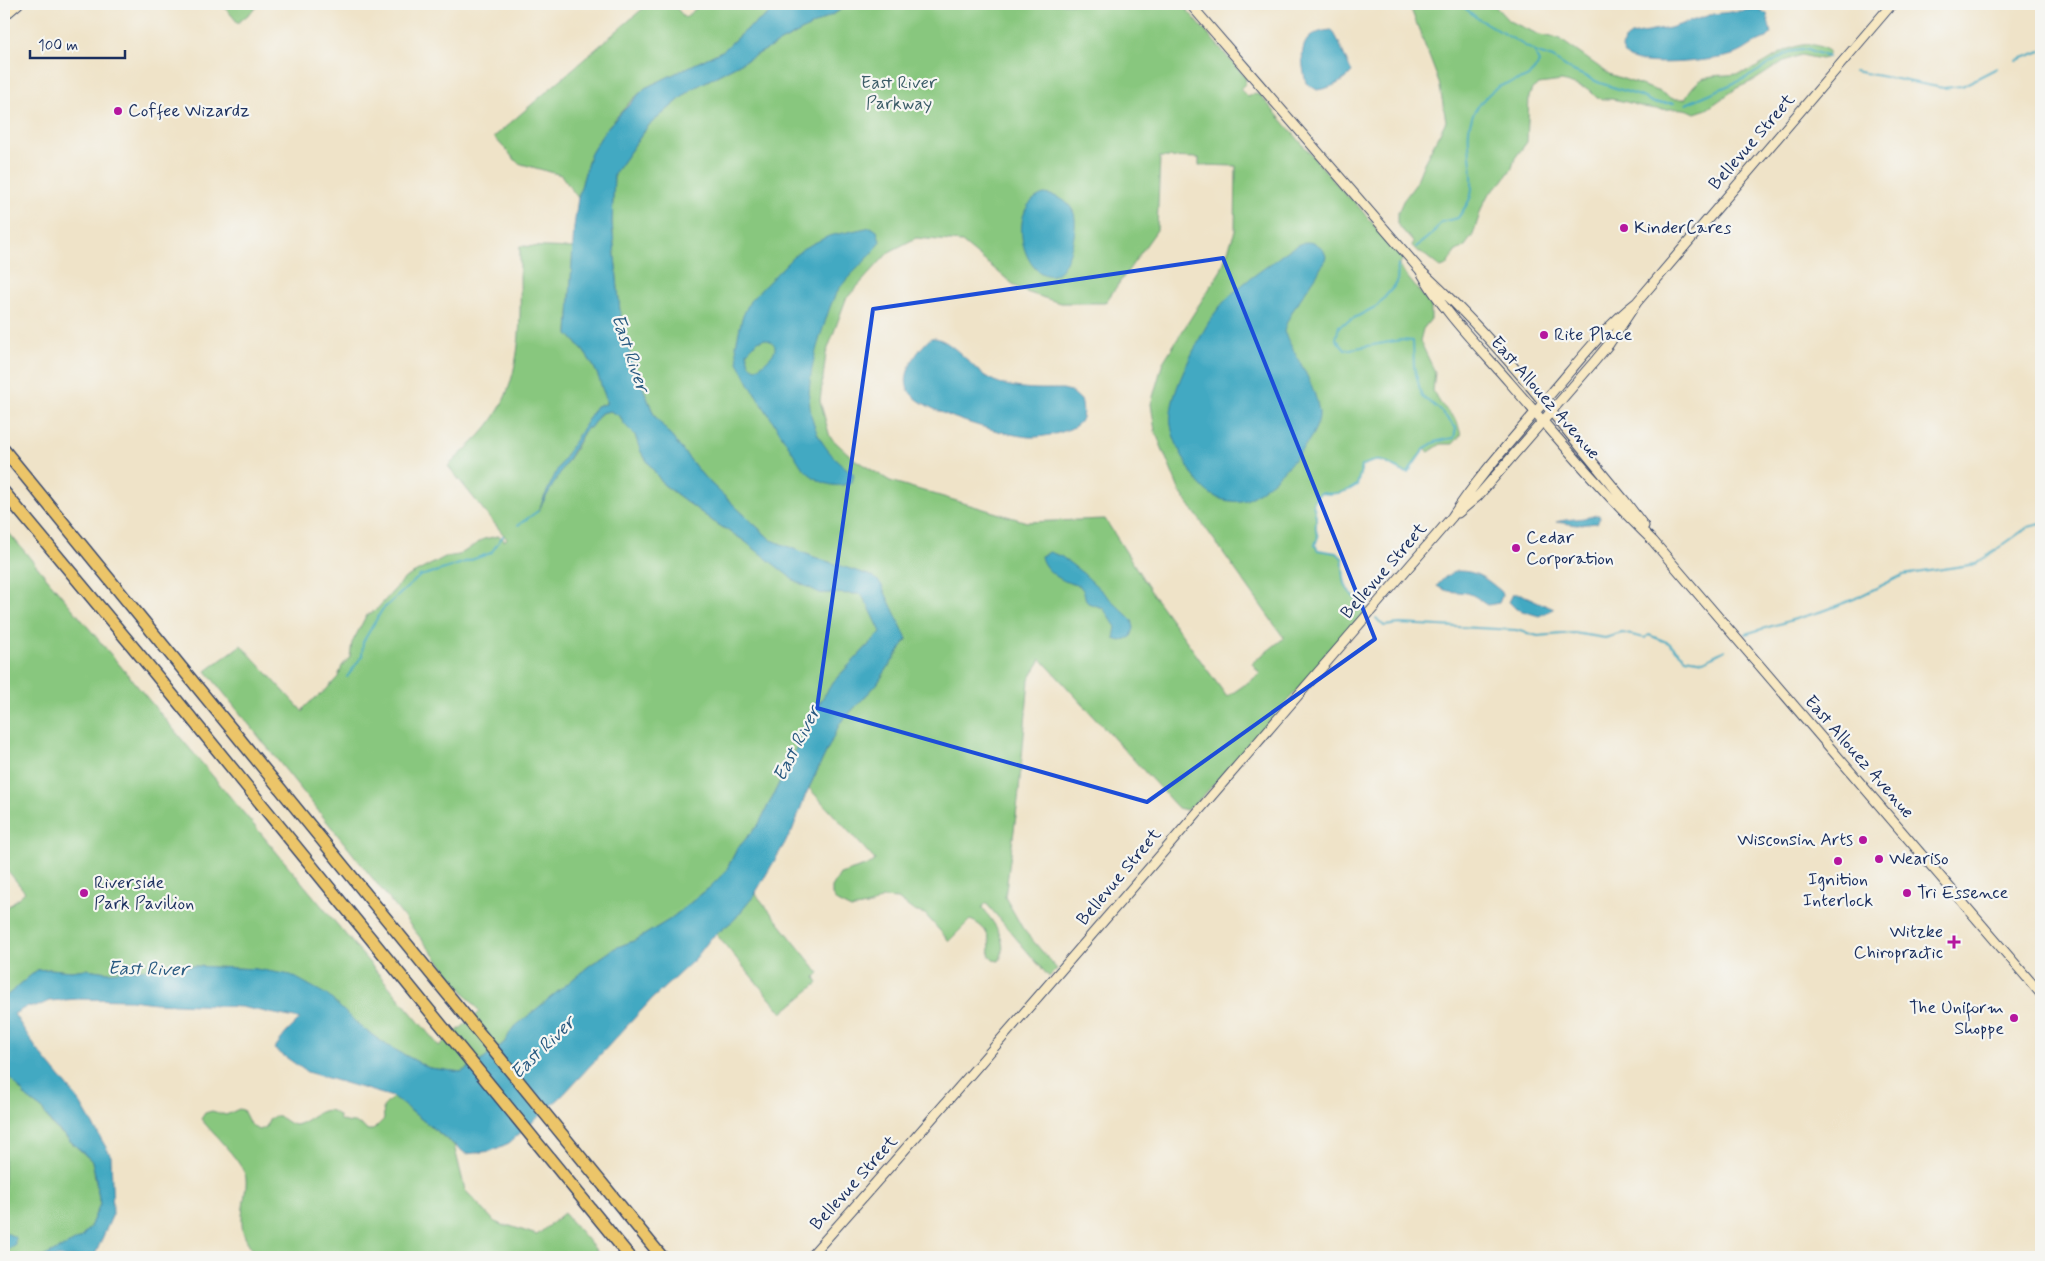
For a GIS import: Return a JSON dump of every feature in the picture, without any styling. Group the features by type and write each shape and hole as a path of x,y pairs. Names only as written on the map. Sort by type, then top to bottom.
{"highway":[{"path":"4,450 662,1257"},
{"path":"4,492 148,665 630,1257"}],"street":[{"path":"4,16 18,4"},
{"name":"East Allouez Avenue","path":"1190,4 1420,270 1482,333 1544,403 1625,501 1654,541 2041,994"},
{"name":"Bellevue Street","path":"1452,518 1478,496 1551,412 1609,344 1637,302 1892,4"},
{"name":"East Allouez Avenue","path":"1420,270 1430,287 1468,335 1542,422 1627,516 1654,541"},
{"name":"Bellevue Street","path":"810,1257 998,1044 1452,518 1484,472 1534,412 1544,403 1606,330 1637,302"}],"highlighted area":[{"path":"1223,258 1375,639 1147,802 817,708 873,309"}],"green space":[{"path":"222,4 261,4 238,23"},
{"path":"648,4 673,4 685,18 701,4 783,4 743,32 724,50 645,88 629,103 606,129 590,155 578,198 561,175 518,163 494,137"},
{"name":"East River Parkway","path":"848,4 1182,4 1246,78 1245,84 1240,89 1248,97 1255,93 1261,96 1347,196 1353,200 1403,260 1400,263 1401,269 1431,306 1431,319 1423,329 1420,341 1435,372 1433,391 1441,404 1457,421 1461,435 1453,444 1441,444 1429,452 1424,449 1408,473 1382,461 1370,462 1362,466 1357,485 1340,493 1321,493 1313,502 1318,537 1315,545 1318,550 1337,553 1343,559 1347,588 1368,610 1204,795 1186,810 1178,808 1041,659 1029,680 1018,801 1005,897 1023,929 1057,969 1049,977 986,903 982,908 996,926 1002,940 1002,954 999,961 993,960 989,955 990,943 987,933 970,920 949,941 925,914 914,911 898,899 882,898 871,905 851,909 837,902 832,895 832,887 840,874 868,865 875,860 809,788 840,723 877,684 907,639 881,632 834,681 816,708 759,824 737,849 726,871 709,888 669,920 636,940 615,948 589,966 513,1029 505,1042 484,1059 461,1072 429,1068 256,969 194,966 107,972 86,969 71,971 37,970 4,998 4,910 25,892 4,866 4,527 439,1046 480,1012 206,671 241,645 303,712 309,703 326,690 338,677 342,666 350,657 352,643 366,616 377,609 405,578 445,557 459,555 484,539 498,536 504,539 504,541 507,539 448,466 488,426 501,406 510,385 519,339 520,246 573,248 568,334 584,352 593,366 606,400 606,404 596,406 544,498 586,428 590,428 601,413 610,411 620,416 624,424 635,435 641,452 663,484 714,522 820,593 861,594 883,588 874,577 771,540 704,477 654,415 631,358 620,312 612,223 614,174 648,126 692,89 837,12","holes":["1160,157 1199,158 1199,165 1236,166 1235,231 1221,270 1163,362 1151,404 1155,431 1180,492 1284,638 1252,663 1260,674 1227,697 1154,596 1105,519 1027,522 890,481 854,459 830,437 820,401 826,354 846,299 889,252 916,238 962,242 1020,290 1060,303 1105,303 1157,230"]},
{"path":"1409,4 1493,4 1509,21 1540,35 1558,38 1609,74 1658,91 1673,99 1685,99 1691,89 1705,78 1745,72 1796,46 1817,46 1829,51 1826,58 1821,59 1801,55 1784,61 1755,80 1737,88 1707,109 1695,113 1685,109 1651,108 1614,99 1597,98 1588,89 1562,81 1539,84 1532,89 1529,97 1527,142 1515,158 1512,168 1502,182 1488,195 1473,235 1465,246 1455,252 1446,266 1441,268 1412,246 1413,242 1397,224 1397,215 1403,201 1415,185 1446,121 1439,82"},
{"path":"755,893 819,973 815,977 818,983 782,1013 716,934 734,920"},
{"path":"4,1070 27,1098 42,1109 51,1124 92,1161 100,1204 90,1227 81,1238 43,1257 4,1257"},
{"path":"393,1097 454,1145 465,1190 494,1221 504,1226 510,1226 537,1235 564,1213 602,1257 259,1257 247,1241 242,1227 246,1184 245,1174 231,1153 201,1119 205,1113 212,1111 226,1115 239,1109 243,1110 249,1122 260,1130 266,1127 269,1119 273,1117 295,1125 317,1113 328,1110 339,1116 339,1119 342,1121 361,1125 366,1130 373,1130 384,1119 383,1107"}],"water":[{"name":"East River","path":"783,4 848,4 837,12 692,89 648,126 614,174 612,223 620,312 631,358 654,415 704,477 771,540 874,577 881,584 907,639 877,684 840,723 806,794 792,831 753,897 734,920 711,938 695,959 652,999 562,1096 509,1143 491,1151 466,1154 393,1097 307,1072 274,1049 300,1019 241,1007 131,1000 78,999 49,1001 36,1007 28,1006 14,1014 36,1048 78,1099 111,1156 113,1214 94,1257 43,1257 81,1238 90,1227 100,1204 92,1161 51,1123 42,1109 27,1098 4,1070 4,998 37,970 71,971 86,969 107,972 194,966 256,969 291,975 327,995 362,1028 388,1046 429,1068 461,1072 484,1059 505,1042 512,1029 589,966 615,948 636,940 669,920 709,888 726,871 737,849 759,824 816,708 834,681 881,632 861,594 820,593 795,581 743,540 714,522 663,484 641,452 635,435 624,424 620,416 610,411 601,413 590,428 586,428 538,511 557,470 596,406 606,404 605,396 593,365 568,334 574,227 578,198 590,155 606,129 645,88 724,50 743,32"},
{"path":"1758,9 1767,14 1771,34 1744,50 1726,57 1699,61 1654,63 1630,58 1622,48 1624,40 1631,35 1670,28 1713,14"},
{"path":"1332,30 1352,72 1336,84 1317,90 1306,83 1302,55 1304,47 1312,35"},
{"path":"1044,194 1064,201 1071,207 1075,217 1072,247 1064,266 1053,275 1043,274 1034,267 1027,255 1023,241 1022,226 1024,213 1032,201"},
{"path":"871,227 877,231 880,241 870,255 846,280 834,299 821,334 811,375 810,411 815,428 824,444 836,459 854,474 852,482 845,485 825,483 813,477 802,467 751,387 738,362 736,345 742,318 750,301 804,248 829,236","holes":["764,339 775,345 773,354 756,369 753,368 749,362 747,352 758,341"]},
{"path":"1306,242 1319,245 1326,257 1291,314 1284,332 1314,391 1319,412 1318,423 1303,449 1280,475 1267,486 1246,500 1224,500 1207,491 1190,470 1181,454 1171,425 1172,405 1175,394 1184,370 1199,340 1221,305 1238,288 1283,254"},
{"path":"931,338 944,341 958,351 981,373 1000,383 1020,388 1063,389 1071,391 1081,400 1083,411 1080,422 1070,429 1056,434 1029,437 983,427 929,407 909,391 907,377 908,370 916,355"},
{"path":"1599,515 1600,518 1597,523 1577,525 1556,522 1586,518"},
{"path":"1050,552 1062,557 1084,574 1132,620 1134,628 1131,637 1121,641 1114,639 1116,627 1103,608 1088,603 1079,585 1067,582 1050,572 1041,556"},
{"path":"1458,571 1471,572 1491,583 1501,591 1502,596 1499,603 1488,605 1470,594 1448,591 1437,586 1446,576"},
{"path":"1513,594 1521,594 1554,609 1539,616 1516,609 1509,602"},
{"path":"4,1232 15,1237 15,1244 9,1249 4,1250"}],"waterway":[{"path":"1416,247 1433,233 1441,222 1458,218 1469,201 1472,184 1469,131 1475,111 1495,89 1531,74 1539,62 1534,51 1477,18 1460,4"},
{"path":"1686,104 1748,77 1789,52 1808,49 1828,57"},
{"path":"2017,60 2041,51"},
{"path":"1535,52 1553,58 1571,70 1600,83 1640,96 1654,103 1674,103"},
{"path":"1854,71 1943,88 1962,86 1997,68"},
{"path":"1364,607 1346,586 1343,575 1343,559 1337,553 1318,550 1315,545 1318,537 1313,502 1321,493 1340,493 1357,485 1362,466 1370,462 1382,461 1408,473 1426,448 1444,439 1454,438 1456,428 1438,408 1422,397 1414,367 1413,341 1401,340 1345,350 1336,339 1339,326 1377,306 1397,283 1398,264"},
{"path":"518,525 538,511"},
{"path":"1745,634 1826,610 1854,599 1903,575 1976,564 2028,527 2041,524"},
{"path":"347,677 362,656 363,642 382,610 420,576 491,553 503,536"},
{"path":"1376,618 1384,626 1400,624 1516,630 1538,636 1574,633 1605,638 1622,633 1645,638 1649,635 1669,643 1686,658 1704,661 1725,650"}],"place":[{"name":"Coffee Wizardz","path":"118,111"},
{"name":"KinderCares","path":"1624,228"},
{"name":"Rite Place","path":"1544,335"},
{"name":"Cedar Corporation","path":"1516,548"},
{"name":"Wisconsin Arts","path":"1863,840"},
{"name":"Weariso","path":"1879,859"},
{"name":"Ignition Interlock","path":"1838,861"},
{"name":"Riverside Park Pavilion","path":"84,893"},
{"name":"Tri Essence","path":"1907,893"},
{"name":"Witzke Chiropractic","path":"1954,942"},
{"name":"The Uniform Shoppe","path":"2014,1018"}]}
